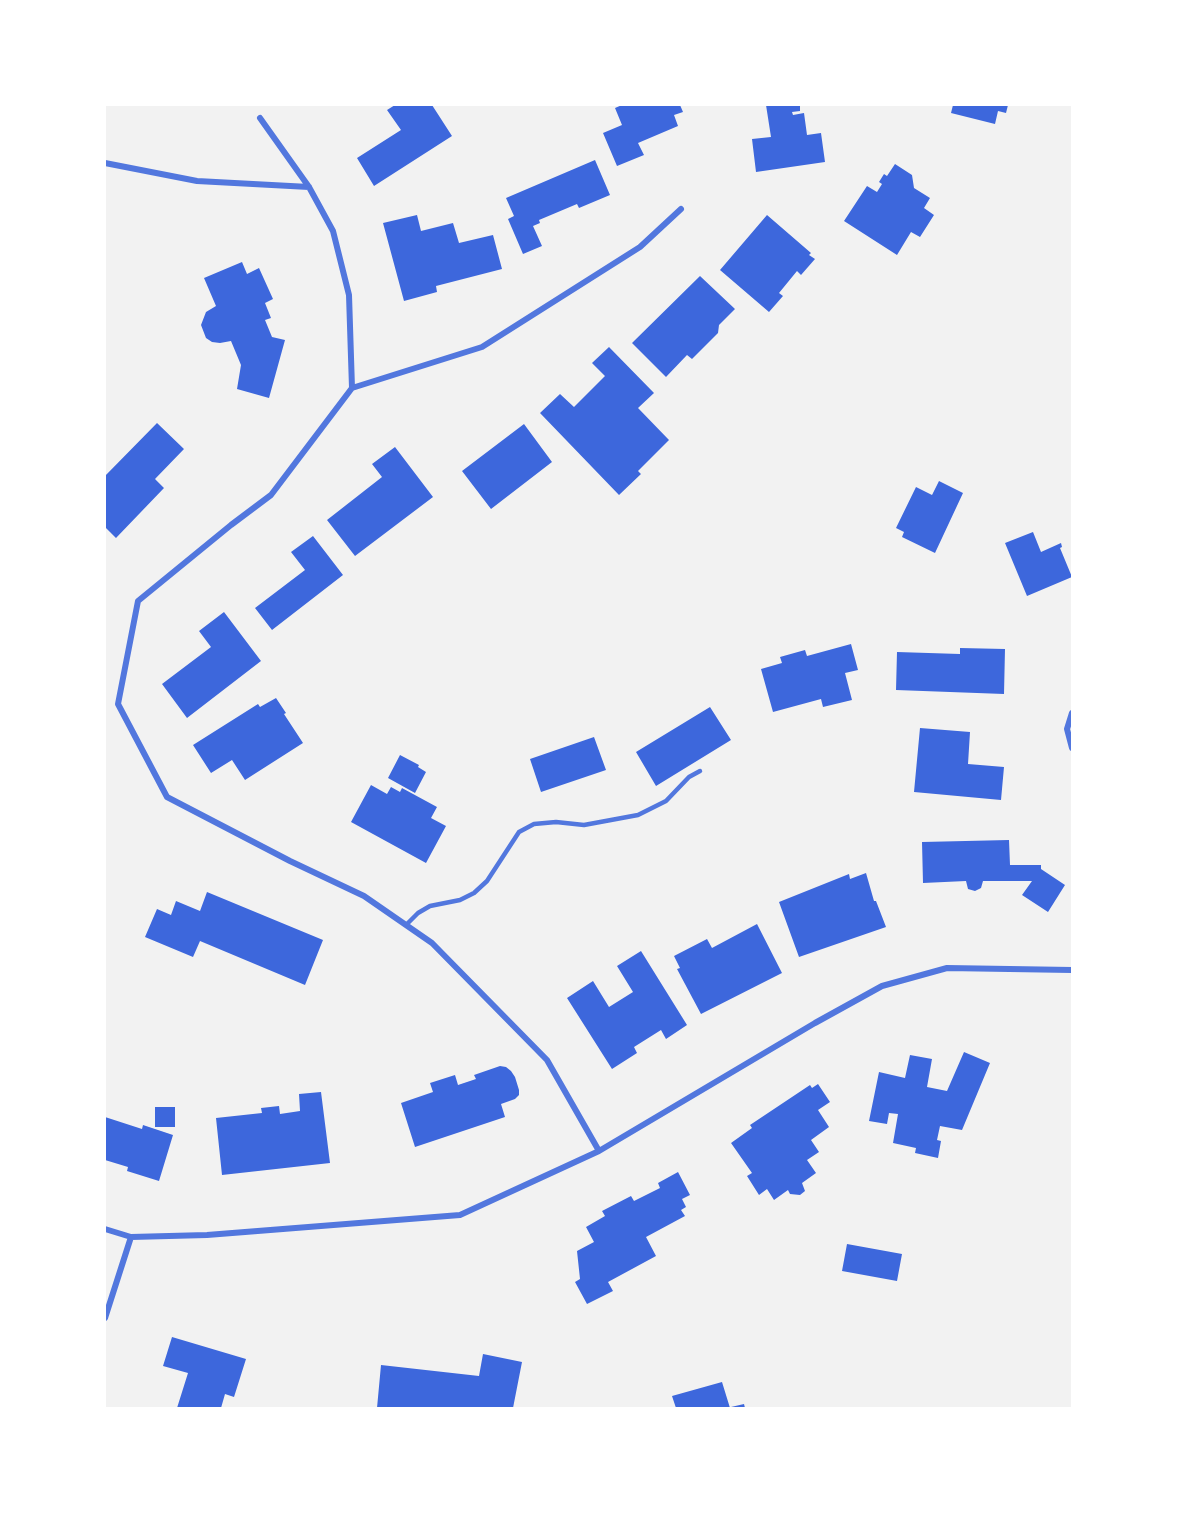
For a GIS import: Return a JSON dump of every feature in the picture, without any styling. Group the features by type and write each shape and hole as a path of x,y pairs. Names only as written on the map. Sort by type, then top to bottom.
{"street":[{"path":"260,118 309,187 333,231 349,295 352,388"},
{"path":"105,163 197,181 309,187"},
{"path":"599,1150 548,1060 432,943 364,896 290,861 167,797 118,704 138,601 271,495 352,388 482,347 640,247 681,209"},
{"path":"1072,712 1067,729 1072,748"},
{"path":"105,1229 131,1238 460,1215 599,1150 882,986 946,968 1072,970"},
{"path":"105,1318 131,1238"}],"lane":[{"path":"406,925 430,906 460,900 474,893 487,881 519,832 534,824 556,822 584,825 638,815 657,807 689,777 700,771"}],"building":[{"path":"395,105 432,105 452,136 374,186 357,158 401,130 387,110"},
{"path":"622,105 680,105 683,112 674,115 678,126 638,143 644,155 617,166 603,133 622,125 615,108"},
{"path":"766,105 800,105 800,111 792,112 793,115 804,113 807,135 821,133 825,162 756,172 752,139 771,137"},
{"path":"953,105 1008,105 1006,113 998,111 995,124 951,113"},
{"path":"595,160 610,195 579,208 577,204 539,220 540,223 533,226 542,246 523,254 508,219 514,216 506,198"},
{"path":"895,164 912,175 914,188 930,198 924,208 934,215 920,237 911,232 897,255 844,221 867,186 877,192 884,174 887,176"},
{"path":"417,215 421,231 453,223 459,243 493,235 502,269 436,286 437,292 404,301 383,223"},
{"path":"767,215 815,259 801,275 797,271 779,293 783,296 769,312 720,270"},
{"path":"242,262 247,274 259,268 273,299 265,303 271,318 265,320 272,337 285,340 269,398 237,389 241,365 231,341 212,342 206,338 201,325 206,312 216,306 204,278"},
{"path":"700,276 735,309 719,325 718,333 692,359 687,355 666,377 632,343"},
{"path":"609,347 654,393 638,408 669,440 638,471 641,474 619,495 540,413 560,394 574,407 605,376 592,363"},
{"path":"157,423 184,449 155,479 164,488 116,538 105,527 105,476"},
{"path":"524,424 552,462 491,509 462,471"},
{"path":"395,447 433,497 355,556 327,520 382,477 372,464"},
{"path":"939,481 963,493 935,553 902,537 904,532 896,528 916,487 932,495"},
{"path":"1033,532 1041,552 1061,543 1060,548 1072,577 1027,596 1005,543"},
{"path":"313,536 343,575 272,630 255,608 305,570 291,552"},
{"path":"224,612 261,661 187,718 162,684 211,647 199,631"},
{"path":"851,644 858,670 845,673 852,700 823,707 821,699 773,712 761,669 782,663 780,657 805,650 807,656"},
{"path":"960,648 1005,649 1004,694 896,690 897,652 960,654"},
{"path":"276,698 303,743 245,780 232,760 211,773 193,745 258,704 260,707"},
{"path":"710,707 731,740 656,786 636,752"},
{"path":"920,728 970,732 968,764 1004,767 1001,800 914,792"},
{"path":"594,737 606,770 541,792 530,759"},
{"path":"400,755 419,765 418,767 426,772 415,793 388,778"},
{"path":"371,785 387,794 391,787 400,792 402,788 437,807 431,818 446,826 426,863 351,822"},
{"path":"1009,840 1010,865 1041,865 1041,869 1065,885 1048,912 1022,895 1032,881 983,881 981,888 975,891 968,889 966,881 923,883 922,842"},
{"path":"866,873 874,901 876,901 886,927 799,957 779,902 849,874 850,879"},
{"path":"207,892 323,940 305,985 200,941 193,957 145,937 157,909 171,915 176,901 200,911"},
{"path":"757,924 782,973 701,1014 677,969 680,968 674,956 707,939 712,948"},
{"path":"641,951 687,1025 666,1039 661,1030 634,1047 637,1053 612,1069 567,998 593,981 609,1007 633,992 617,966"},
{"path":"964,1052 990,1063 962,1130 940,1126 937,1140 941,1141 938,1158 915,1153 916,1148 893,1143 898,1114 889,1113 887,1124 869,1121 879,1072 905,1078 910,1055 932,1059 927,1087 947,1091"},
{"path":"500,1066 511,1071 519,1090 519,1095 515,1099 501,1104 505,1117 415,1147 401,1103 433,1092 430,1083 455,1075 458,1085 476,1079 474,1075"},
{"path":"818,1084 830,1102 818,1110 829,1127 811,1140 819,1152 807,1160 816,1173 802,1183 805,1191 800,1195 790,1194 788,1190 774,1200 767,1189 759,1195 747,1176 752,1173 731,1143 752,1128 750,1125 810,1085 812,1088"},
{"path":"321,1092 330,1163 222,1175 216,1118 262,1113 261,1108 279,1106 280,1114 300,1111 299,1094"},
{"path":"155,1107 175,1107 175,1127 155,1127"},
{"path":"105,1117 142,1129 143,1125 173,1135 159,1181 127,1171 128,1167 105,1160"},
{"path":"678,1172 690,1195 682,1199 686,1207 681,1210 685,1216 646,1237 656,1256 608,1282 613,1291 587,1304 575,1282 580,1279 577,1251 594,1242 586,1227 605,1216 602,1211 631,1196 634,1201 660,1188 658,1183"},
{"path":"847,1244 902,1254 897,1281 842,1271"},
{"path":"172,1337 246,1359 234,1397 225,1394 221,1408 177,1408 188,1373 163,1366"},
{"path":"483,1354 522,1362 513,1408 377,1408 381,1365 479,1376"},
{"path":"722,1382 730,1408 676,1408 672,1396"},
{"path":"744,1404 745,1408 731,1407"}]}
